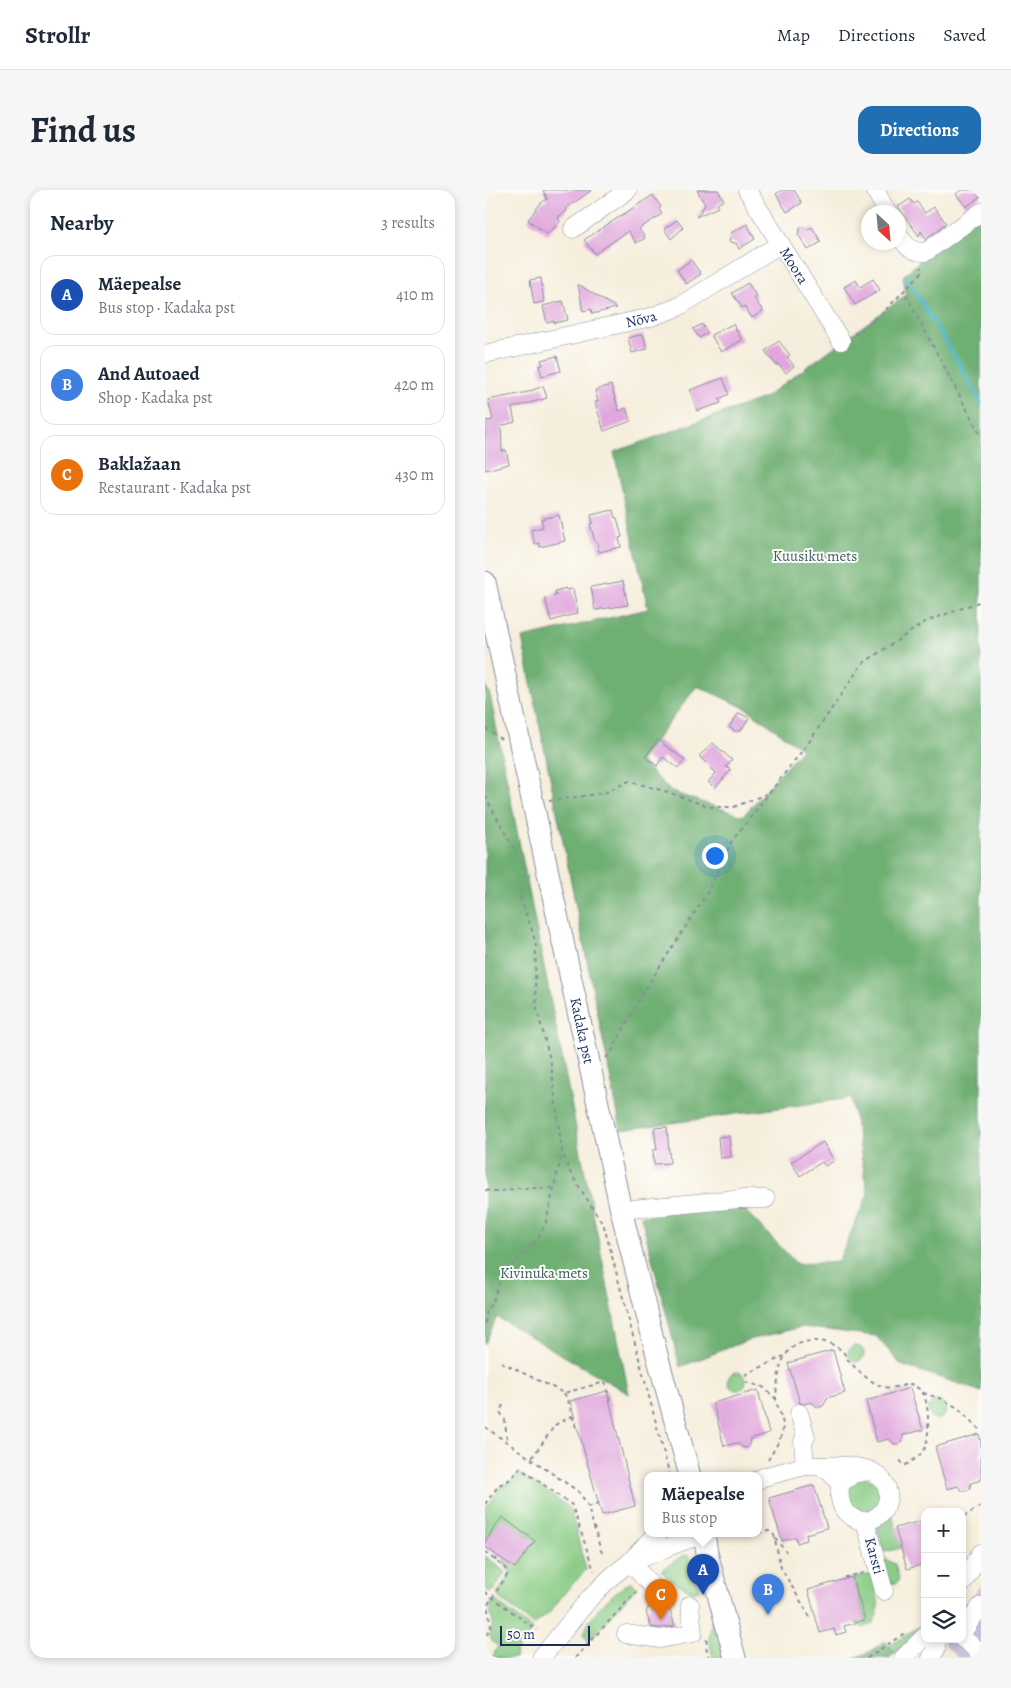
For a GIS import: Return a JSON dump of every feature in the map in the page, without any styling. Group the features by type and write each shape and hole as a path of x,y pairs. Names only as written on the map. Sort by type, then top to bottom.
{"main road":[{"name":"Kadaka pst","path":"485,582 490,627 532,804 621,1210 657,1355 689,1472"},
{"path":"704,1537 735,1658"}],"street":[{"path":"573,229 628,190"},
{"name":"Moora","path":"747,190 841,342"},
{"path":"875,190 883,205"},
{"path":"906,245 912,250 922,253 981,212"},
{"name":"Nõva","path":"485,354 651,317 678,307 780,244"},
{"path":"621,1210 739,1199 767,1199"},
{"path":"799,1413 806,1437 803,1442 813,1466 830,1472 840,1484 853,1474 870,1471"},
{"path":"762,1478 813,1466 840,1464 870,1471"},
{"name":"Karsti","path":"840,1484 840,1501 844,1510 858,1520 865,1521 877,1517 888,1504 888,1489 876,1473 870,1471"},
{"name":"Karsti","path":"865,1521 884,1591"},
{"path":"541,1658 590,1598 654,1537"},
{"path":"630,1562 656,1554 673,1543 694,1537"},
{"path":"966,1577 981,1553"},
{"path":"630,1562 648,1582"},
{"path":"626,1634 660,1639 693,1633 690,1605"},
{"path":"966,1627 981,1606"},
{"path":"903,1658 918,1633"},
{"path":"931,1658 936,1649 937,1643"}],"path":[{"path":"841,342 849,339 879,316 922,272 922,253"},
{"path":"906,295 981,436"},
{"path":"591,1074 612,1051 641,996 706,895 732,841 809,742 862,664 925,622 981,602"},
{"path":"532,804 604,794 629,781 669,792 709,807 734,807 769,794"},
{"path":"485,796 524,867 524,879 520,897 536,946 535,982 537,1009 551,1064 562,1152 571,1174 604,1226 669,1472"},
{"path":"485,1324 487,1309 492,1303 503,1275 538,1239 546,1222 562,1152"},
{"path":"485,1190 496,1192 518,1188 553,1188"},
{"path":"745,1375 784,1356 791,1348 800,1344 811,1341 823,1341 835,1346 844,1353 849,1362 864,1376 874,1382 885,1388 911,1384 923,1392 958,1408 981,1431"},
{"path":"767,1462 782,1433 783,1426 776,1399 780,1369 784,1356"},
{"path":"501,1362 564,1392 577,1426"},
{"path":"564,1392 605,1382 611,1402"},
{"path":"746,1382 763,1387 776,1399"},
{"path":"900,1460 905,1466 916,1459 925,1447 928,1434 927,1404 923,1392"},
{"path":"503,1405 500,1412 505,1420 507,1442"},
{"path":"531,1459 555,1425 573,1416"},
{"path":"485,1427 579,1492 588,1507 601,1551 605,1555"},
{"path":"485,1504 499,1485 511,1479 520,1468 572,1505 594,1571"},
{"path":"588,1507 599,1504"},
{"path":"966,1515 981,1506"},
{"path":"762,1532 769,1531 774,1535 785,1552"},
{"path":"774,1535 781,1568 810,1617"},
{"path":"485,1552 505,1568 507,1574 487,1606 491,1626 487,1635"},
{"path":"495,1561 497,1556"},
{"path":"846,1579 846,1577 878,1570"},
{"path":"575,1658 648,1582"},
{"path":"485,1592 537,1630"},
{"path":"867,1658 918,1633"}],"shaded area":[{"path":"981,1584 981,1658 958,1658 946,1647 944,1643 966,1643 966,1606"}],"green space":[{"name":"Kuusiku mets","path":"981,212 981,1392 901,1365 876,1336 802,1327 748,1340 680,1367 641,1216 738,1203 797,1264 838,1262 868,1194 851,1098 621,1130 522,638 648,609 614,452 764,398 906,295 903,276 935,247","holes":["697,686 747,709 802,749 743,816 672,792 640,761"]},
{"name":"Kivinuka mets","path":"485,685 490,695 629,1394 497,1317 485,1344"},
{"path":"853,1346 859,1346 864,1351 862,1360 853,1362 848,1357 848,1351"},
{"path":"733,1372 741,1372 746,1377 744,1388 733,1390 728,1385 728,1377"},
{"path":"937,1401 943,1404 946,1410 943,1416 937,1419 931,1416 928,1410 931,1404"},
{"path":"519,1473 570,1508 586,1570 550,1612 534,1625 499,1598 497,1594 510,1573 503,1560 515,1567 535,1541 502,1518 485,1542 485,1509 500,1487 513,1480"},
{"path":"862,1476 880,1484 881,1503 866,1514 850,1508 845,1491"},
{"path":"892,1515 901,1548 884,1552 877,1527"},
{"path":"687,1555 699,1590 693,1592 669,1579 661,1571 682,1556"},
{"path":"485,1556 505,1572 494,1590 490,1592 485,1589"},
{"path":"885,1559 895,1564 899,1579 896,1584 889,1582 880,1560"},
{"path":"872,1574 877,1593 877,1613 872,1624 863,1628 855,1623 865,1620 853,1578"},
{"path":"631,1581 637,1587 588,1641 584,1635 586,1627 596,1612"},
{"path":"496,1601 532,1629 516,1652 515,1658 492,1658 498,1646 490,1636 493,1623 489,1610 492,1602"},
{"path":"712,1617 727,1658 713,1658 709,1638"},
{"path":"921,1626 890,1658 871,1658"},
{"path":"885,1641 894,1652 886,1658 854,1658 871,1651"}],"building":[{"path":"543,190 592,190 565,209 567,211 558,217 560,222 547,234 528,220 540,204 547,199"},
{"path":"697,190 718,190 724,200 717,204 718,207 696,217 705,205"},
{"path":"782,190 794,190 802,203 787,212 776,194"},
{"path":"961,190 981,190 981,196 966,207 956,194"},
{"path":"653,195 661,207 659,209 662,214 639,229 645,238 636,243 628,231 595,254 584,240"},
{"path":"910,199 914,204 917,202 925,213 934,207 946,223 926,239 921,231 919,236 906,218 906,205 901,205"},
{"path":"677,220 683,228 671,239 664,229"},
{"path":"747,224 755,239 739,249 736,243 729,242 731,233"},
{"path":"801,227 808,229 812,227 821,242 808,250 798,234"},
{"path":"691,260 701,274 686,284 677,270"},
{"path":"541,278 544,302 534,304 530,280"},
{"path":"873,279 880,290 855,305 844,287 856,280 860,287"},
{"path":"748,283 757,297 754,298 763,311 752,318 744,306 742,308 732,293"},
{"path":"578,284 616,308 592,314 591,309 583,311"},
{"path":"563,301 568,320 547,323 543,306"},
{"path":"702,324 707,333 699,338 693,329"},
{"path":"733,324 742,340 721,352 711,335"},
{"path":"643,334 647,349 632,353 628,338"},
{"path":"779,341 790,355 787,357 794,366 786,373 778,364 776,365 765,351"},
{"path":"557,356 561,371 542,376 539,366 543,365 541,360"},
{"path":"723,378 729,394 719,399 721,403 697,411 690,390"},
{"path":"611,385 619,411 626,408 631,421 604,431 595,402 598,401 595,390"},
{"path":"543,386 547,398 512,408 515,422 501,426 502,451 506,450 509,464 485,470 485,421 493,420 488,400 528,392"},
{"path":"613,510 622,537 619,538 621,547 599,552 590,524 593,523 591,515"},
{"path":"559,515 565,541 540,547 539,543 535,544 531,530 543,527 541,519"},
{"path":"623,581 628,605 595,610 591,587"},
{"path":"566,588 566,590 573,589 578,613 551,621 545,598 556,596 555,591"},
{"path":"739,713 749,718 740,732 738,730 736,732 729,727"},
{"path":"658,740 685,760 678,768 663,757 657,766 645,757"},
{"path":"713,743 732,760 726,767 731,770 715,788 708,782 716,773 699,756"},
{"path":"667,1127 670,1163 654,1164 653,1150 657,1150 654,1128"},
{"path":"729,1136 731,1157 720,1158 718,1137"},
{"path":"823,1142 834,1161 825,1166 822,1162 800,1176 791,1162"},
{"path":"833,1350 845,1393 827,1398 821,1407 817,1407 812,1402 800,1403 788,1363"},
{"path":"910,1388 923,1430 903,1435 902,1441 899,1444 894,1444 889,1439 877,1442 866,1401"},
{"path":"758,1390 769,1433 750,1439 749,1445 746,1448 737,1443 724,1446 713,1403"},
{"path":"607,1391 635,1506 602,1515 570,1401"},
{"path":"979,1434 981,1442 981,1480 971,1483 970,1489 966,1491 962,1491 958,1486 947,1489 935,1447"},
{"path":"814,1485 827,1528 806,1534 807,1540 797,1543 796,1537 782,1541 769,1498"},
{"path":"502,1517 535,1541 515,1568 485,1547 485,1542"},
{"path":"921,1521 921,1565 907,1569 895,1528"},
{"path":"852,1577 865,1620 844,1626 846,1632 836,1635 834,1629 820,1633 808,1590"},
{"path":"657,1592 670,1599 668,1604 675,1626 651,1627 646,1612"}],"waterway":[{"path":"906,277 909,282"},
{"path":"912,287 956,358 981,403"}],"place":[{"name":"Mäepealse","path":"703,1595"},
{"name":"And Autoaed","path":"768,1615"},
{"name":"Baklažaan","path":"661,1620"}]}
